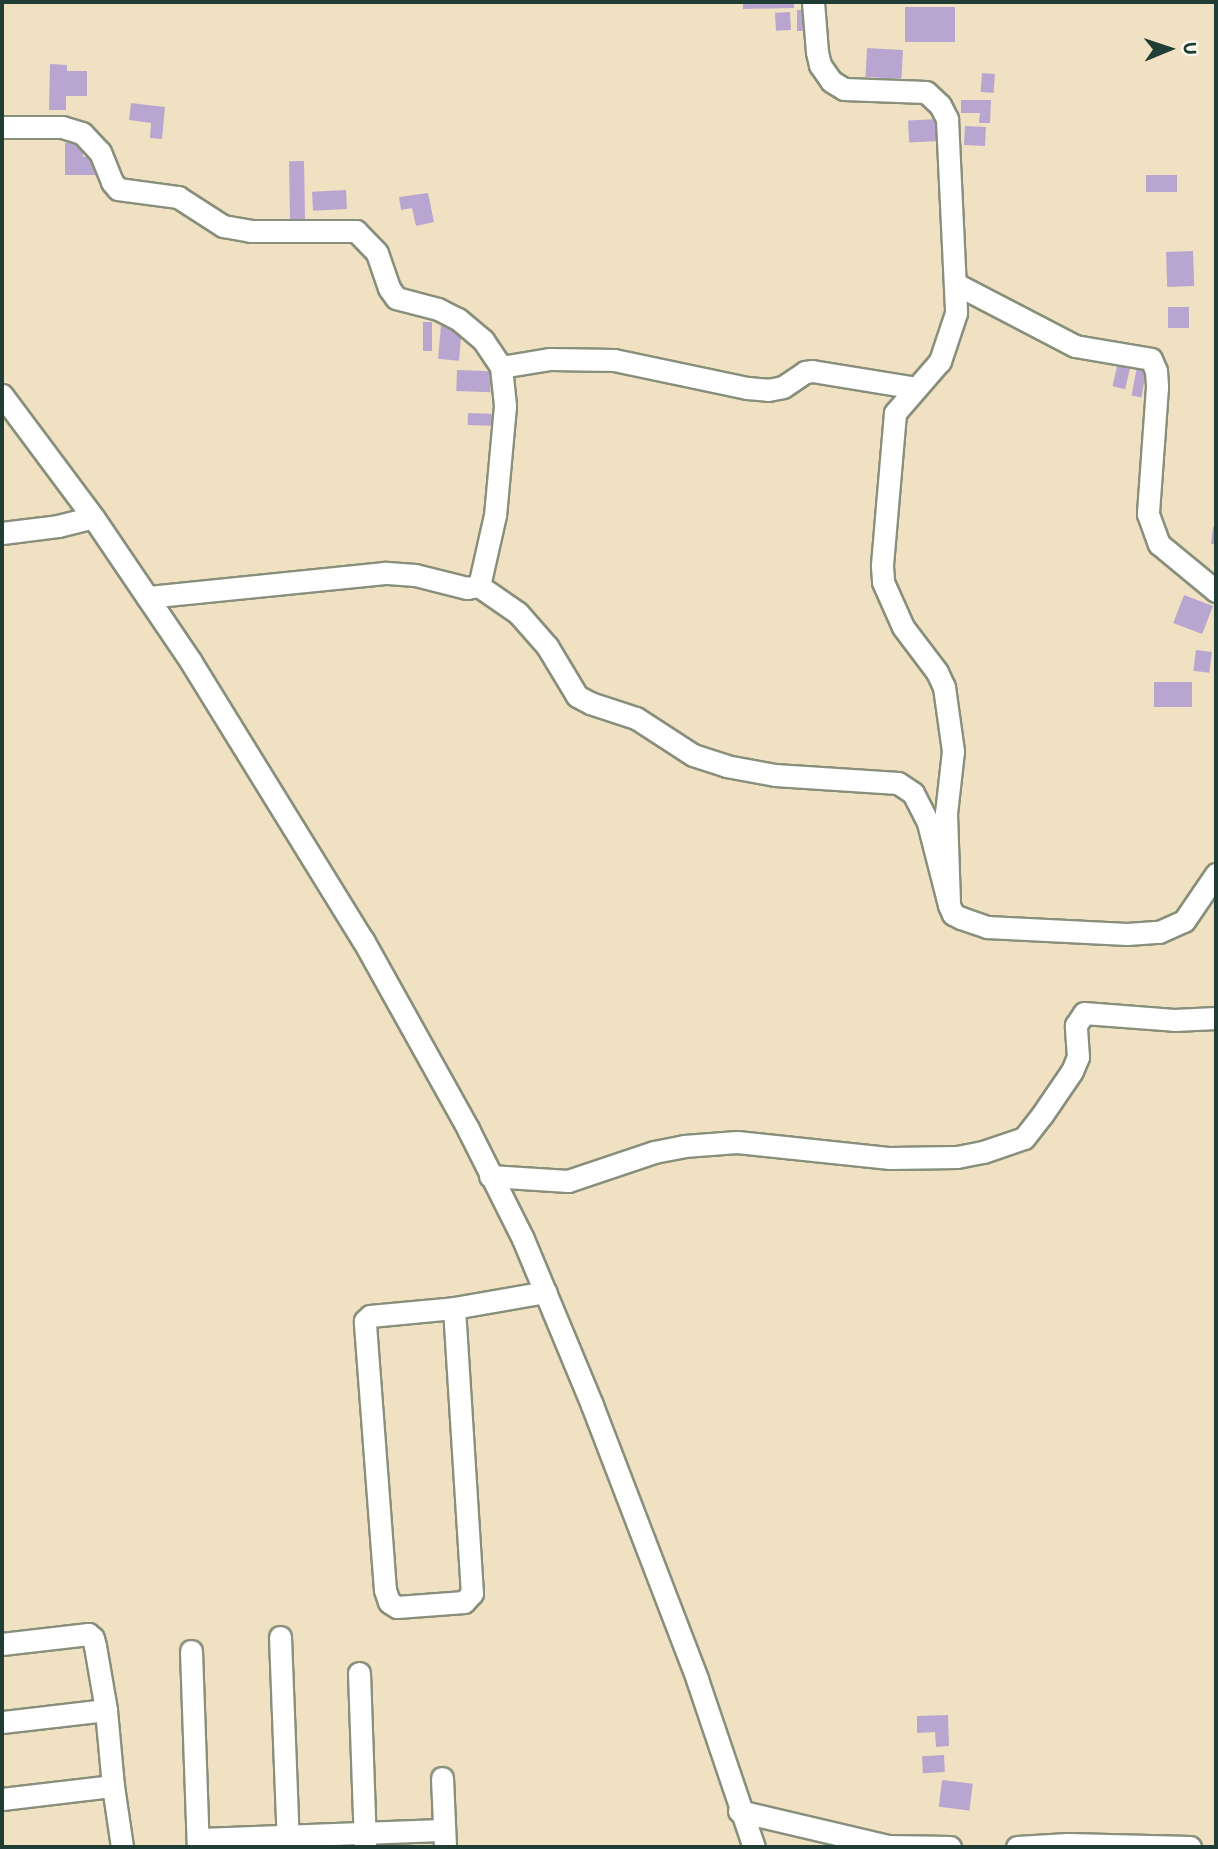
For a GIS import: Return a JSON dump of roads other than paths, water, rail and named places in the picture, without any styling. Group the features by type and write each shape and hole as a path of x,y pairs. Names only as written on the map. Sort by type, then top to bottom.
{"street":[{"path":"813,2 817,52 820,65 831,81 844,89 926,92 940,105 947,119 956,313 940,361 895,413 882,566 883,582 903,627 937,672 944,687 953,751 946,825 949,905"},
{"path":"2,127 62,127 82,133 93,142 118,189 178,197 223,226 250,231 356,231 377,253 389,288 396,298 438,309 458,319 482,340 501,367 505,406 495,515 479,586"},
{"path":"956,284 1074,346 1151,359 1156,371 1157,387 1148,514 1159,544 1216,591"},
{"path":"501,367 550,359 614,360 768,390 783,387 805,372 813,371 916,388"},
{"path":"2,395 93,517 147,597 357,929 468,1129 523,1239 546,1292 649,1549 697,1679 739,1811 754,1847"},
{"path":"2,533 58,526 93,517"},
{"path":"147,597 384,573 415,575 467,588 479,586 518,613 547,646 577,696 636,718 693,755 726,766 775,775 898,783 913,793 928,823 953,914 986,927 1127,934 1159,932 1184,920 1216,874"},
{"path":"490,1175 568,1181 664,1150 737,1142 890,1158 957,1157 983,1152 1024,1138 1042,1115 1072,1071 1078,1057 1076,1025 1084,1013 1174,1020 1216,1018"},
{"path":"454,1308 472,1593 464,1602 397,1607 388,1602 385,1590 365,1321 370,1316 454,1308 546,1292"},
{"path":"2,1644 88,1634 93,1638 106,1710 122,1847"},
{"path":"280,1637 288,1841"},
{"path":"191,1651 198,1843 444,1839 442,1778"},
{"path":"359,1673 365,1840"},
{"path":"2,1722 106,1710"},
{"path":"2,1799 113,1786"},
{"path":"739,1811 888,1846 950,1847"},
{"path":"1017,1847 1068,1844 1190,1847"}]}
